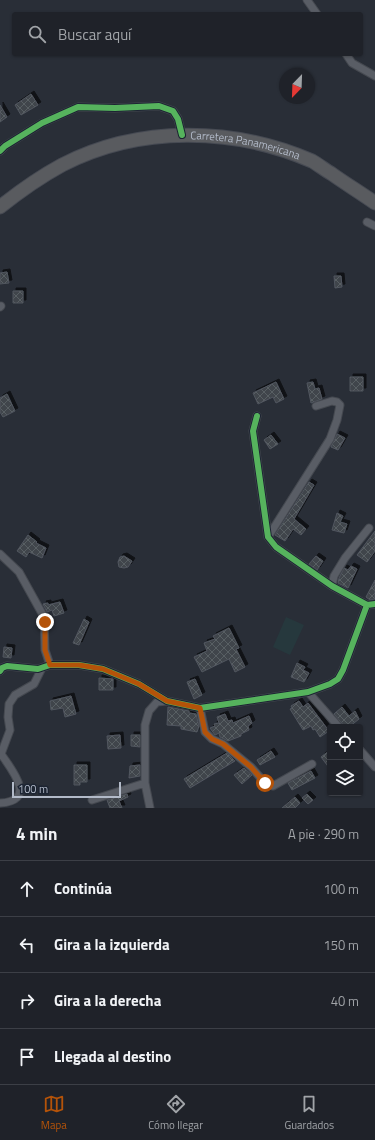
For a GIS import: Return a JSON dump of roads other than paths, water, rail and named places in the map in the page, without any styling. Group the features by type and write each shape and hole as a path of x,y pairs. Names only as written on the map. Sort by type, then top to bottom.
{"highway":[{"name":"Carretera Panamericana","path":"0,207 29,184 63,164 102,148 140,139 182,135 206,135 258,143 312,162 375,203"}],"street":[{"path":"306,0 315,12"},
{"path":"348,56 352,62 375,76"},
{"path":"0,151 5,146 42,123 78,107 116,108 159,106 173,111 178,119 182,135"},
{"path":"367,222 375,226"},
{"path":"268,537 330,439 337,420 340,405 337,402 332,401 316,406"},
{"path":"150,808 145,783 146,725 148,711 157,702 167,701 200,708 308,692 330,684 338,679 343,670 371,605 332,586 276,547 268,537 253,431 258,416"},
{"path":"332,586 334,576 345,558 369,528"},
{"path":"0,554 19,572 44,617 45,650 50,665"},
{"path":"0,670 7,666 38,669 50,665 79,665 103,669 139,684 167,701"},
{"path":"0,803 12,802 18,797 20,792 20,786 9,765 1,754 10,730 8,717 9,704 14,695 34,684 42,668"},
{"path":"308,692 336,724"},
{"path":"200,708 205,732 212,739 223,744 251,767 269,785 273,786 312,764"},
{"path":"363,753 375,767"},
{"path":"92,800 145,783"}]}
